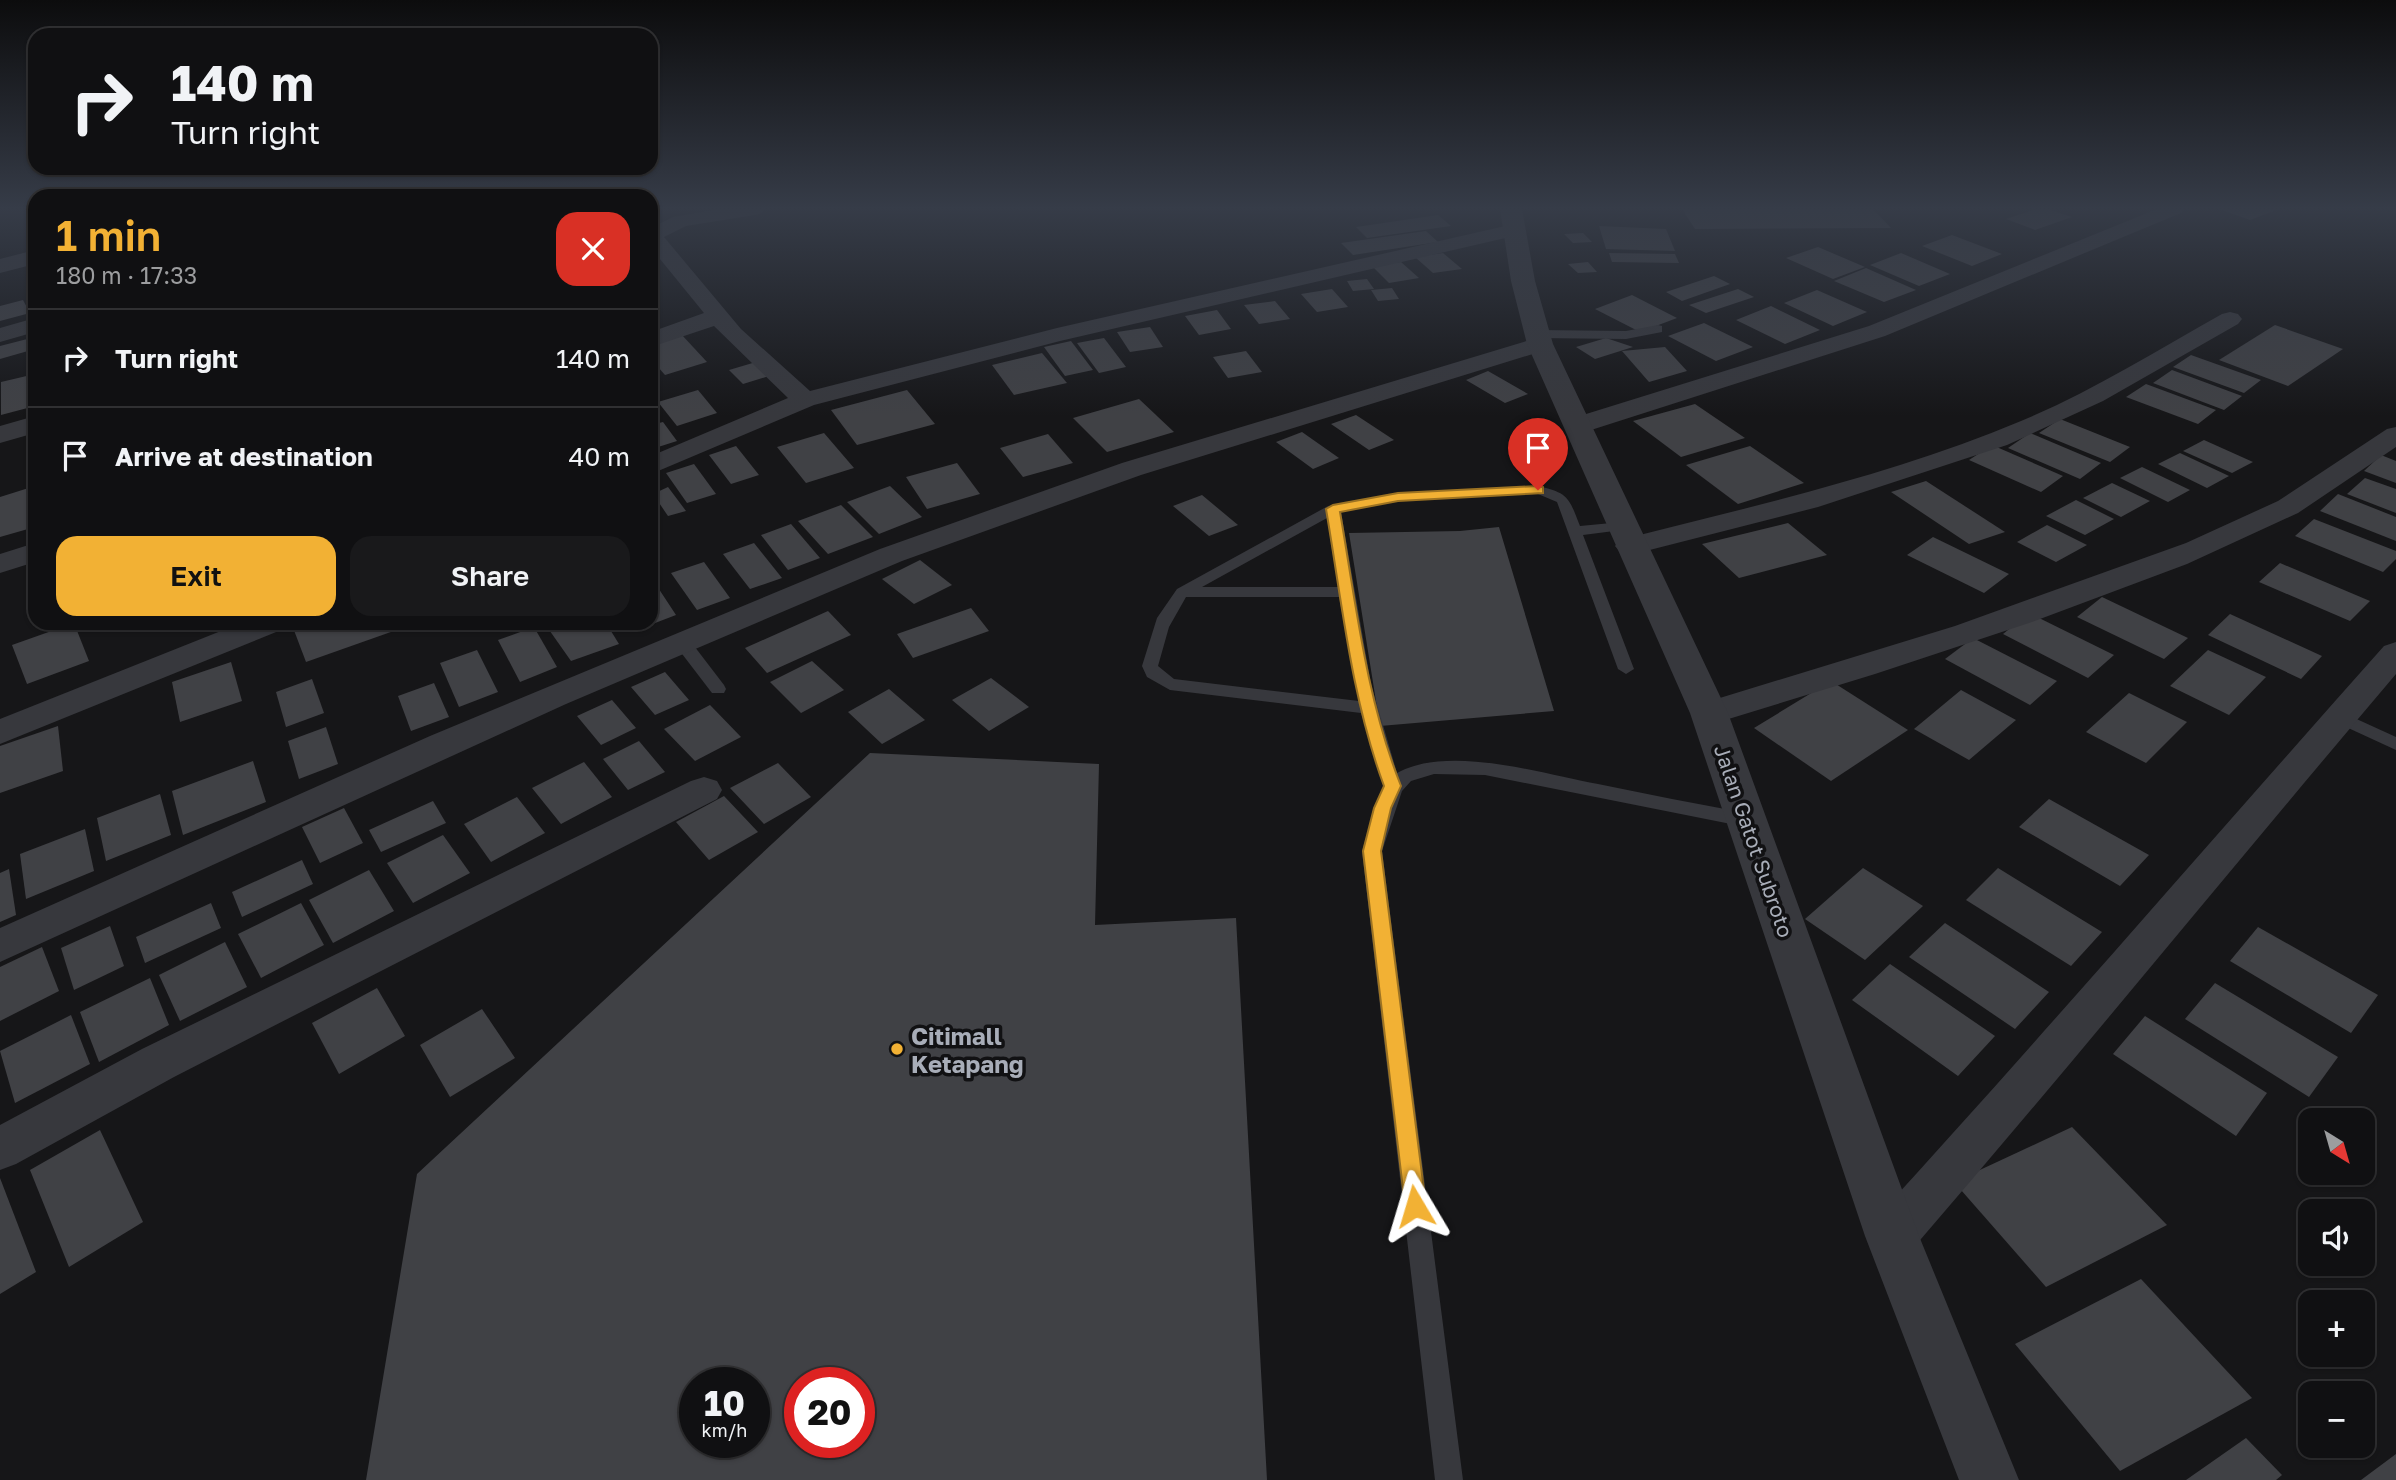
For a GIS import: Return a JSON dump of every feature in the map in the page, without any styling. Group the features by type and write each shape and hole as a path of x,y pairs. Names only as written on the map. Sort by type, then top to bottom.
{"street":[{"path":"687,278 755,356 806,400"},
{"path":"658,463 806,400 1282,278"},
{"name":"Jalan Gatot Subroto","path":"1523,278 1539,339 1626,536 1709,713 1892,1236 1989,1480"},
{"path":"1579,425 1877,331 2006,278"},
{"path":"658,337 718,316"},
{"path":"1626,536 1716,527 1831,495 1980,446 2096,395 2230,319"},
{"path":"0,335 28,327"},
{"path":"0,946 219,845 682,642 891,555 1108,478 1539,339"},
{"path":"0,435 28,426"},
{"path":"1709,713 1879,662 2038,610 2177,557 2269,517 2305,498 2396,435"},
{"path":"0,564 28,554"},
{"path":"0,732 253,630"},
{"path":"1892,1236 2004,1110 2396,653"},
{"path":"0,1149 158,1062 704,790"}],"lane":[{"path":"1539,339 1613,336 1658,329"},
{"path":"1367,708 1170,684 1160,679 1150,666 1162,618 1182,592 1333,509 1398,497 1538,490 1563,500 1626,669"},
{"path":"1333,509 1367,708 1375,741 1393,786"},
{"path":"1576,531 1626,536"},
{"path":"1182,592 1347,592"},
{"path":"682,642 718,689"},
{"path":"2339,718 2396,744"},
{"path":"1449,1480 1372,851 1382,808 1393,786 1415,769 1446,767 1485,769 1746,820"}],"building":[{"path":"1384,278 1419,278 1389,283"},
{"path":"1708,278 1718,278 1730,284 1682,301 1666,292"},
{"path":"1841,278 1889,278 1916,290 1884,302 1834,281"},
{"path":"1900,278 1939,278 1919,286"},
{"path":"1367,279 1374,289 1353,291 1347,281"},
{"path":"1392,288 1399,299 1378,301 1371,290"},
{"path":"1332,289 1348,307 1317,312 1301,294"},
{"path":"1738,289 1754,297 1706,313 1689,305"},
{"path":"1817,290 1867,312 1833,326 1784,303"},
{"path":"1632,295 1677,318 1640,332 1595,309"},
{"path":"23,300 28,314 0,321 0,306"},
{"path":"1275,301 1290,319 1259,324 1244,305"},
{"path":"1771,306 1820,330 1785,344 1736,320"},
{"path":"1217,310 1231,329 1199,335 1185,316"},
{"path":"1704,323 1753,347 1716,361 1668,336"},
{"path":"2275,325 2343,349 2288,386 2219,360"},
{"path":"1150,327 1163,347 1130,352 1117,332"},
{"path":"681,334 707,362 665,375 658,367 658,340"},
{"path":"1104,338 1126,367 1099,373 1077,343"},
{"path":"1606,338 1633,347 1595,359 1576,347"},
{"path":"28,339 28,351 0,359 0,346"},
{"path":"1071,341 1093,370 1065,376 1044,347"},
{"path":"1665,347 1687,371 1649,382 1622,351"},
{"path":"1246,351 1262,372 1228,378 1213,357"},
{"path":"1042,353 1067,383 1014,395 992,365"},
{"path":"2191,355 2261,380 2244,393 2173,367"},
{"path":"756,362 769,376 743,384 729,370"},
{"path":"2172,370 2242,396 2224,410 2153,383"},
{"path":"1488,371 1528,394 1505,403 1466,380"},
{"path":"28,376 28,408 1,415 1,382"},
{"path":"2146,384 2216,410 2198,424 2126,397"},
{"path":"698,390 717,413 677,426 658,402"},
{"path":"907,390 935,424 857,445 831,410"},
{"path":"1139,399 1174,432 1107,452 1073,418"},
{"path":"1695,404 1745,438 1681,457 1633,421"},
{"path":"1356,415 1394,440 1369,450 1331,424"},
{"path":"2060,419 2130,447 2110,462 2039,433"},
{"path":"663,422 677,441 658,447 658,423"},
{"path":"1302,432 1339,458 1313,469 1276,442"},
{"path":"824,433 854,468 806,483 777,447"},
{"path":"2030,433 2101,463 2080,479 2008,448"},
{"path":"1048,434 1073,463 1023,477 1000,448"},
{"path":"2204,440 2253,462 2232,473 2183,451"},
{"path":"1992,445 2063,476 2041,492 1969,460"},
{"path":"736,446 759,475 731,484 709,455"},
{"path":"1750,446 1804,483 1738,504 1686,465"},
{"path":"2180,453 2229,476 2207,488 2158,464"},
{"path":"2381,455 2396,461 2396,483 2364,471"},
{"path":"957,463 980,494 927,509 906,477"},
{"path":"694,464 716,494 687,503 666,473"},
{"path":"2142,467 2190,490 2168,502 2120,478"},
{"path":"2365,478 2396,489 2396,513 2347,494"},
{"path":"1926,481 2005,532 1969,544 1891,492"},
{"path":"2112,483 2150,501 2121,517 2083,498"},
{"path":"890,486 922,517 879,534 847,502"},
{"path":"668,487 686,511 668,516 658,501 658,492"},
{"path":"28,488 28,529 0,537 0,497"},
{"path":"2338,494 2396,517 2396,541 2320,511"},
{"path":"1202,495 1238,525 1209,536 1173,506"},
{"path":"2076,500 2114,519 2085,535 2046,516"},
{"path":"841,505 873,537 828,554 798,521"},
{"path":"2314,519 2396,551 2396,559 2383,572 2295,536"},
{"path":"1788,523 1827,555 1739,578 1702,544"},
{"path":"791,524 820,558 788,570 761,535"},
{"path":"2047,525 2087,545 2056,562 2017,542"},
{"path":"1499,527 1554,711 1380,726 1349,533 1460,531"},
{"path":"1933,537 2009,574 1984,593 1907,555"},
{"path":"754,543 782,578 750,589 723,554"},
{"path":"920,560 952,585 914,604 882,579"},
{"path":"704,562 730,598 697,610 671,573"},
{"path":"2280,563 2370,601 2350,621 2259,582"},
{"path":"658,588 676,615 658,622"},
{"path":"2102,597 2188,638 2164,659 2077,617"},
{"path":"971,608 989,631 913,658 897,634"},
{"path":"828,611 851,635 767,673 745,648"},
{"path":"2029,613 2114,655 2088,678 2003,634"},
{"path":"2230,614 2322,656 2301,679 2208,635"},
{"path":"54,630 77,630 89,661 27,684 12,645"},
{"path":"294,630 397,630 306,662"},
{"path":"526,630 536,630 557,667 520,682 498,640"},
{"path":"549,630 610,630 619,644 571,661"},
{"path":"1973,638 2057,681 2030,705 1945,659"},
{"path":"477,650 498,692 459,707 440,663"},
{"path":"2208,650 2266,677 2229,715 2170,686"},
{"path":"812,661 844,690 801,713 770,682"},
{"path":"231,662 242,701 180,722 172,682"},
{"path":"665,672 689,700 655,715 631,687"},
{"path":"991,678 1029,707 989,731 952,700"},
{"path":"312,679 324,713 286,727 276,692"},
{"path":"1831,681 1908,730 1831,781 1754,728"},
{"path":"434,683 449,717 411,731 398,696"},
{"path":"889,689 925,720 882,744 848,712"},
{"path":"1961,690 2016,720 1969,760 1914,729"},
{"path":"2129,693 2187,722 2146,763 2086,732"},
{"path":"612,700 636,728 601,745 577,716"},
{"path":"710,705 741,737 695,761 664,729"},
{"path":"58,726 63,771 0,793 0,746"},
{"path":"326,727 338,764 299,779 288,741"},
{"path":"639,741 665,772 628,790 603,759"},
{"name":"Citimall Ketapang","path":"870,753 1099,764 1095,925 1236,918 1267,1480 366,1480 417,1174"},
{"path":"253,761 266,802 183,835 172,791"},
{"path":"584,762 612,797 561,824 532,788"},
{"path":"778,763 811,797 764,824 730,788"},
{"path":"160,794 171,835 106,861 97,818"},
{"path":"724,796 758,832 709,860 676,822"},
{"path":"517,797 545,833 491,862 464,824"},
{"path":"2049,799 2149,855 2120,886 2019,827"},
{"path":"433,801 446,823 381,852 369,830"},
{"path":"344,808 363,843 320,863 302,827"},
{"path":"85,829 94,871 26,899 20,854"},
{"path":"443,835 470,873 413,903 387,863"},
{"path":"302,860 313,884 242,917 232,892"},
{"path":"1863,868 1923,906 1865,960 1805,919"},
{"path":"1998,868 2102,932 2071,966 1966,900"},
{"path":"9,869 16,915 0,922 0,873"},
{"path":"369,870 394,911 333,943 309,900"},
{"path":"211,903 221,928 145,963 136,937"},
{"path":"301,903 324,945 261,978 238,934"},
{"path":"1945,923 2049,992 2015,1029 1909,957"},
{"path":"110,926 124,966 74,990 61,948"},
{"path":"2258,927 2378,995 2351,1033 2230,961"},
{"path":"225,942 247,987 180,1021 159,975"},
{"path":"42,947 59,991 0,1021 0,967"},
{"path":"1890,964 1995,1036 1958,1076 1852,1000"},
{"path":"150,978 169,1025 99,1062 80,1012"},
{"path":"2215,983 2338,1057 2309,1097 2185,1019"},
{"path":"377,988 405,1036 339,1074 312,1023"},
{"path":"482,1009 515,1058 450,1097 420,1045"},
{"path":"71,1015 90,1064 15,1103 0,1051"},
{"path":"2145,1016 2267,1093 2236,1136 2113,1054"},
{"path":"2072,1127 2167,1225 2046,1287 1954,1182"},
{"path":"100,1130 143,1222 69,1267 30,1170"},
{"path":"0,1178 36,1272 0,1294"},
{"path":"2141,1279 2252,1398 2120,1471 2015,1344"},
{"path":"2246,1438 2282,1475 2276,1480 2186,1480"},
{"path":"2396,1454 2396,1480 2361,1480"}],"place":[{"name":"Citimall Ketapang","path":"897,1049"}],"route":[{"path":"1415,1206 1372,851 1382,808 1393,786 1375,741 1367,708 1333,509 1398,497 1538,490"}]}
